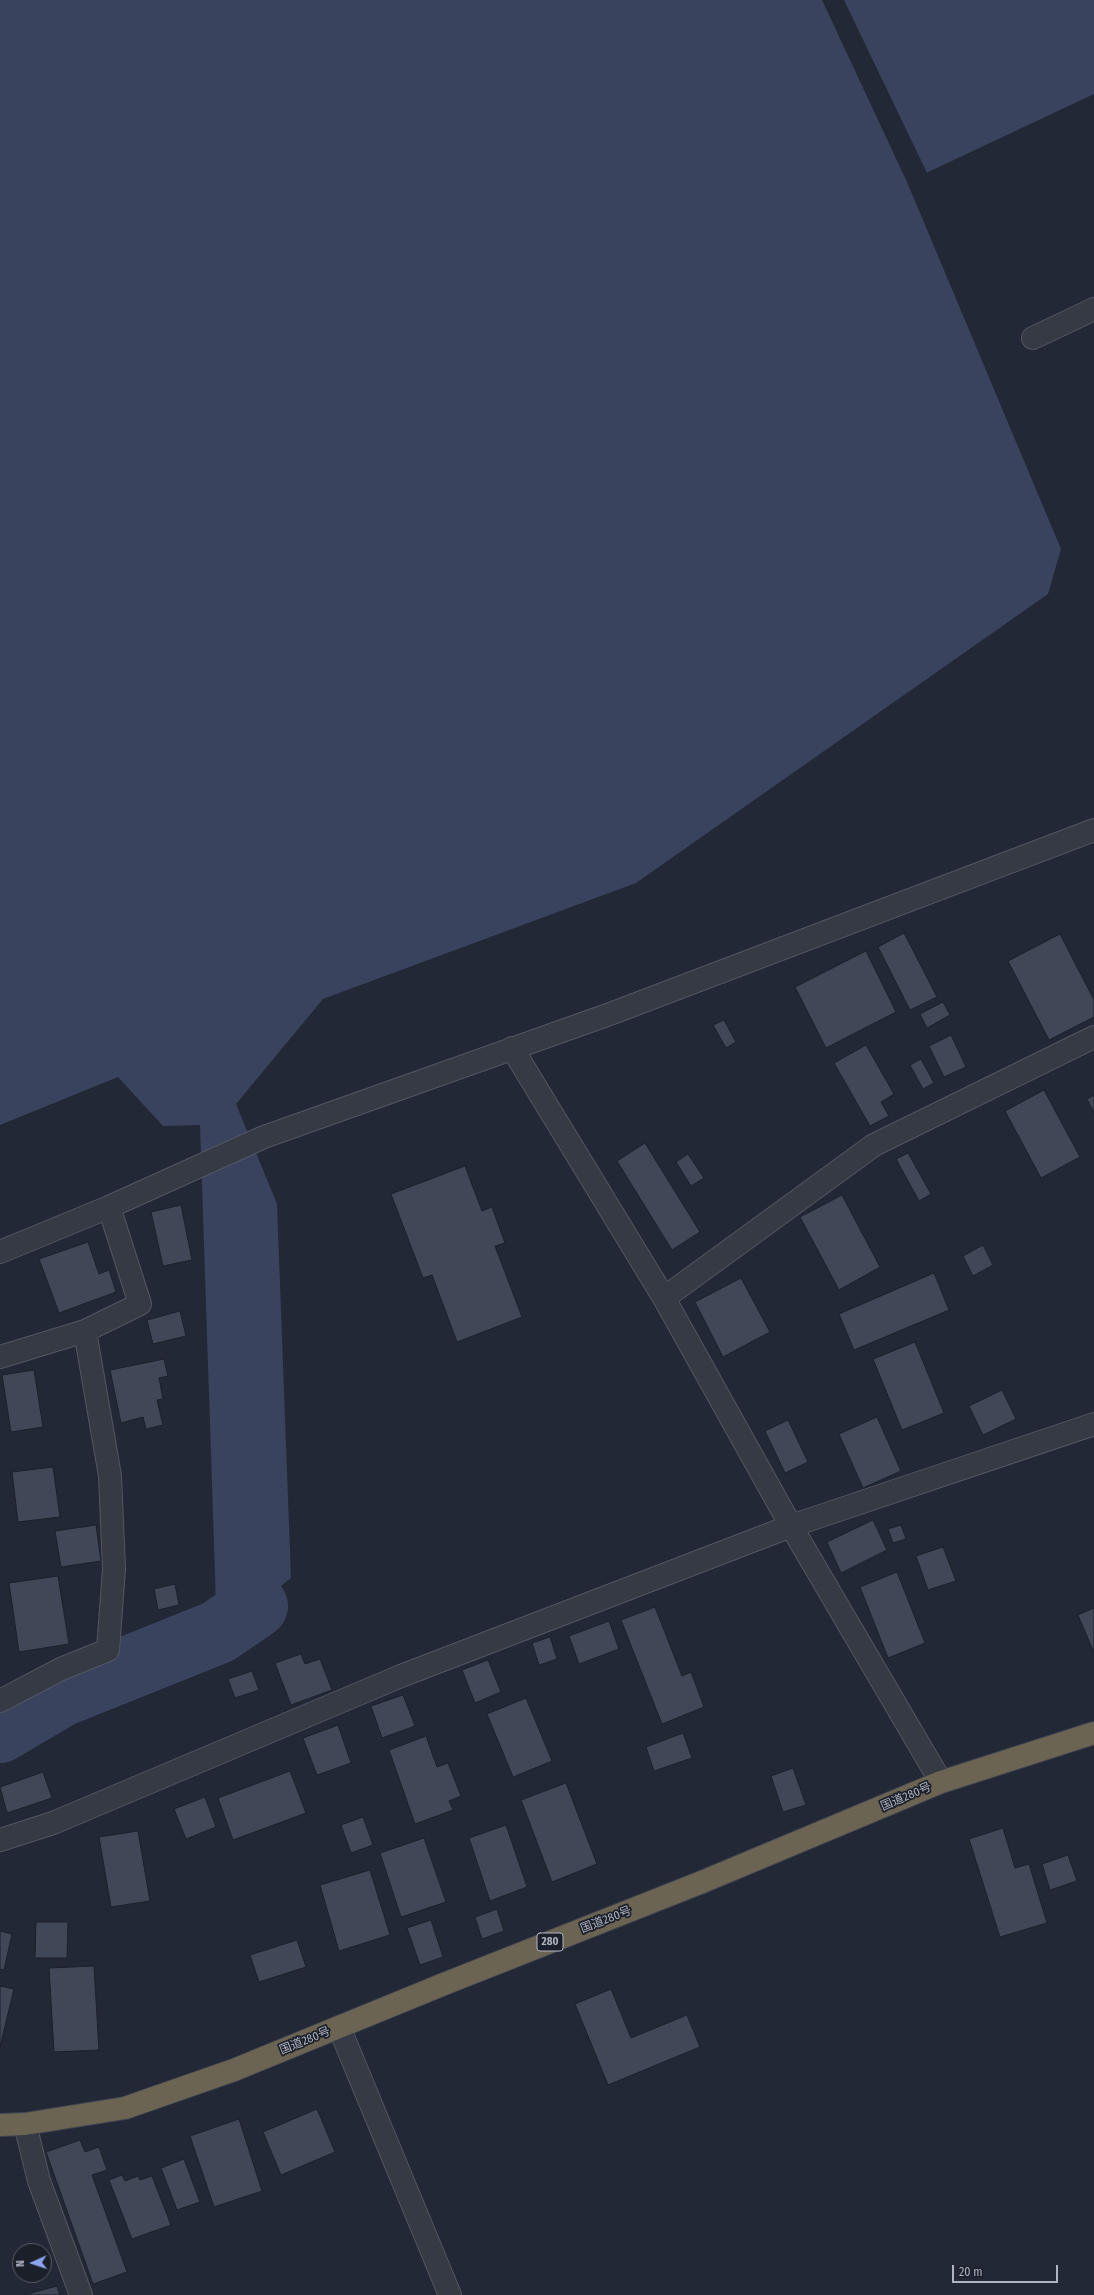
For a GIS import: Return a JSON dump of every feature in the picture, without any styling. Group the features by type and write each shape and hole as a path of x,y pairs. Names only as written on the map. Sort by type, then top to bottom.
{"highway":[{"name":"国道280号","path":"0,2125 25,2124 125,2108 234,2070 702,1882 941,1782 1094,1733"}],"street":[{"path":"1033,338 1094,309"},
{"path":"0,1252 109,1207 264,1137 617,1011 1094,830"},
{"path":"664,1298 874,1145 1094,1037"},
{"path":"512,1048 664,1298 791,1526 941,1782"},
{"path":"0,1357 85,1330 140,1304 109,1207"},
{"path":"0,1701 61,1669 108,1650 114,1569 110,1476 85,1330"},
{"path":"0,1840 52,1823 401,1676 791,1526 1094,1424"},
{"path":"339,2027 450,2295"},
{"path":"25,2124 39,2181 81,2295"}],"water":[{"path":"0,0 1094,0 1094,94 907,182 1061,549 1048,594 636,883 323,999 236,1104 277,1204 291,1578 256,1606 216,1604 200,1125 163,1126 118,1077 0,1125"}],"pier":[{"path":"822,0 844,0 927,173 907,182"}],"building":[{"path":"904,933 937,997 910,1010 878,947"},
{"path":"1060,934 1094,1000 1094,1017 1049,1040 1008,961"},
{"path":"866,951 896,1012 826,1048 795,987"},
{"path":"943,1002 950,1015 927,1028 920,1014"},
{"path":"724,1020 736,1042 726,1048 713,1025"},
{"path":"951,1035 966,1067 944,1077 929,1046"},
{"path":"866,1045 894,1094 881,1102 889,1116 870,1126 834,1063"},
{"path":"921,1059 934,1083 923,1089 910,1065"},
{"path":"1044,1090 1080,1157 1041,1178 1005,1111"},
{"path":"1094,1095 1094,1113 1087,1099"},
{"path":"645,1143 700,1232 672,1250 617,1161"},
{"path":"908,1153 931,1194 919,1201 896,1159"},
{"path":"688,1154 704,1178 691,1186 676,1162"},
{"path":"465,1166 482,1211 492,1207 505,1243 495,1246 522,1317 457,1342 432,1275 423,1278 391,1194"},
{"path":"842,1195 880,1267 839,1290 800,1217"},
{"path":"181,1205 192,1260 163,1266 151,1212"},
{"path":"88,1242 99,1274 109,1270 116,1292 59,1313 39,1259"},
{"path":"983,1245 993,1265 973,1276 963,1256"},
{"path":"934,1273 949,1310 854,1350 839,1314"},
{"path":"741,1278 770,1332 723,1357 695,1302"},
{"path":"180,1311 186,1336 153,1344 147,1320"},
{"path":"915,1342 944,1413 902,1430 873,1359"},
{"path":"164,1359 168,1376 159,1378 163,1399 157,1400 163,1425 146,1429 143,1417 121,1423 110,1370"},
{"path":"34,1370 43,1427 11,1432 2,1375"},
{"path":"1002,1390 1016,1419 983,1435 969,1406"},
{"path":"877,1417 901,1471 863,1488 839,1434"},
{"path":"788,1420 808,1462 785,1473 765,1431"},
{"path":"53,1467 60,1517 18,1522 12,1472"},
{"path":"873,1520 887,1550 841,1573 827,1542"},
{"path":"96,1525 101,1561 61,1567 55,1531"},
{"path":"901,1525 906,1539 893,1543 888,1529"},
{"path":"943,1547 956,1581 928,1590 916,1556"},
{"path":"897,1572 925,1643 888,1658 860,1587"},
{"path":"58,1576 69,1644 19,1652 9,1583"},
{"path":"175,1584 179,1605 158,1610 154,1589"},
{"path":"655,1607 682,1676 691,1672 704,1707 662,1724 621,1620"},
{"path":"1094,1608 1094,1653 1078,1615"},
{"path":"609,1621 619,1649 579,1664 569,1636"},
{"path":"550,1637 557,1659 539,1665 532,1643"},
{"path":"301,1654 305,1664 320,1659 332,1690 291,1705 275,1663"},
{"path":"488,1660 501,1692 475,1703 462,1670"},
{"path":"252,1671 259,1690 235,1698 228,1679"},
{"path":"403,1695 415,1726 382,1738 371,1706"},
{"path":"526,1698 552,1761 513,1777 487,1714"},
{"path":"338,1725 351,1763 317,1775 303,1738"},
{"path":"683,1733 692,1758 654,1771 646,1747"},
{"path":"426,1736 437,1767 448,1763 461,1796 449,1801 453,1810 415,1824 389,1750"},
{"path":"793,1768 806,1805 783,1812 771,1776"},
{"path":"290,1771 306,1813 233,1840 218,1798"},
{"path":"43,1772 52,1798 7,1813 0,1787"},
{"path":"566,1783 597,1864 552,1882 521,1800"},
{"path":"205,1797 216,1827 186,1839 174,1809"},
{"path":"363,1817 373,1845 351,1853 341,1825"},
{"path":"506,1825 527,1887 490,1901 469,1838"},
{"path":"1003,1828 1015,1868 1029,1864 1047,1923 1000,1937 969,1839"},
{"path":"138,1831 150,1901 111,1907 99,1837"},
{"path":"424,1838 446,1902 401,1917 380,1853"},
{"path":"1068,1855 1077,1881 1050,1890 1042,1864"},
{"path":"370,1870 390,1935 339,1951 320,1885"},
{"path":"497,1909 504,1931 482,1939 475,1917"},
{"path":"431,1920 443,1957 420,1965 407,1928"},
{"path":"36,1922 68,1922 67,1958 35,1958"},
{"path":"0,1931 12,1934 4,1970 0,1969"},
{"path":"297,1940 306,1967 259,1982 250,1955"},
{"path":"94,1966 99,2050 54,2052 49,1968"},
{"path":"0,1986 14,1989 0,2047"},
{"path":"611,1989 631,2038 687,2015 700,2047 608,2085 575,2004"},
{"path":"317,2109 335,2152 281,2175 263,2132"},
{"path":"239,2119 262,2191 214,2207 190,2136"},
{"path":"80,2140 85,2152 99,2147 107,2170 92,2175 127,2272 93,2284 46,2152"},
{"path":"184,2159 200,2202 177,2210 161,2168"},
{"path":"122,2175 125,2181 138,2176 140,2180 152,2176 171,2225 132,2239 109,2180"},
{"path":"57,2286 60,2295 24,2295"}],"waterway":[{"path":"0,1731 61,1695 218,1632 256,1606"}]}
